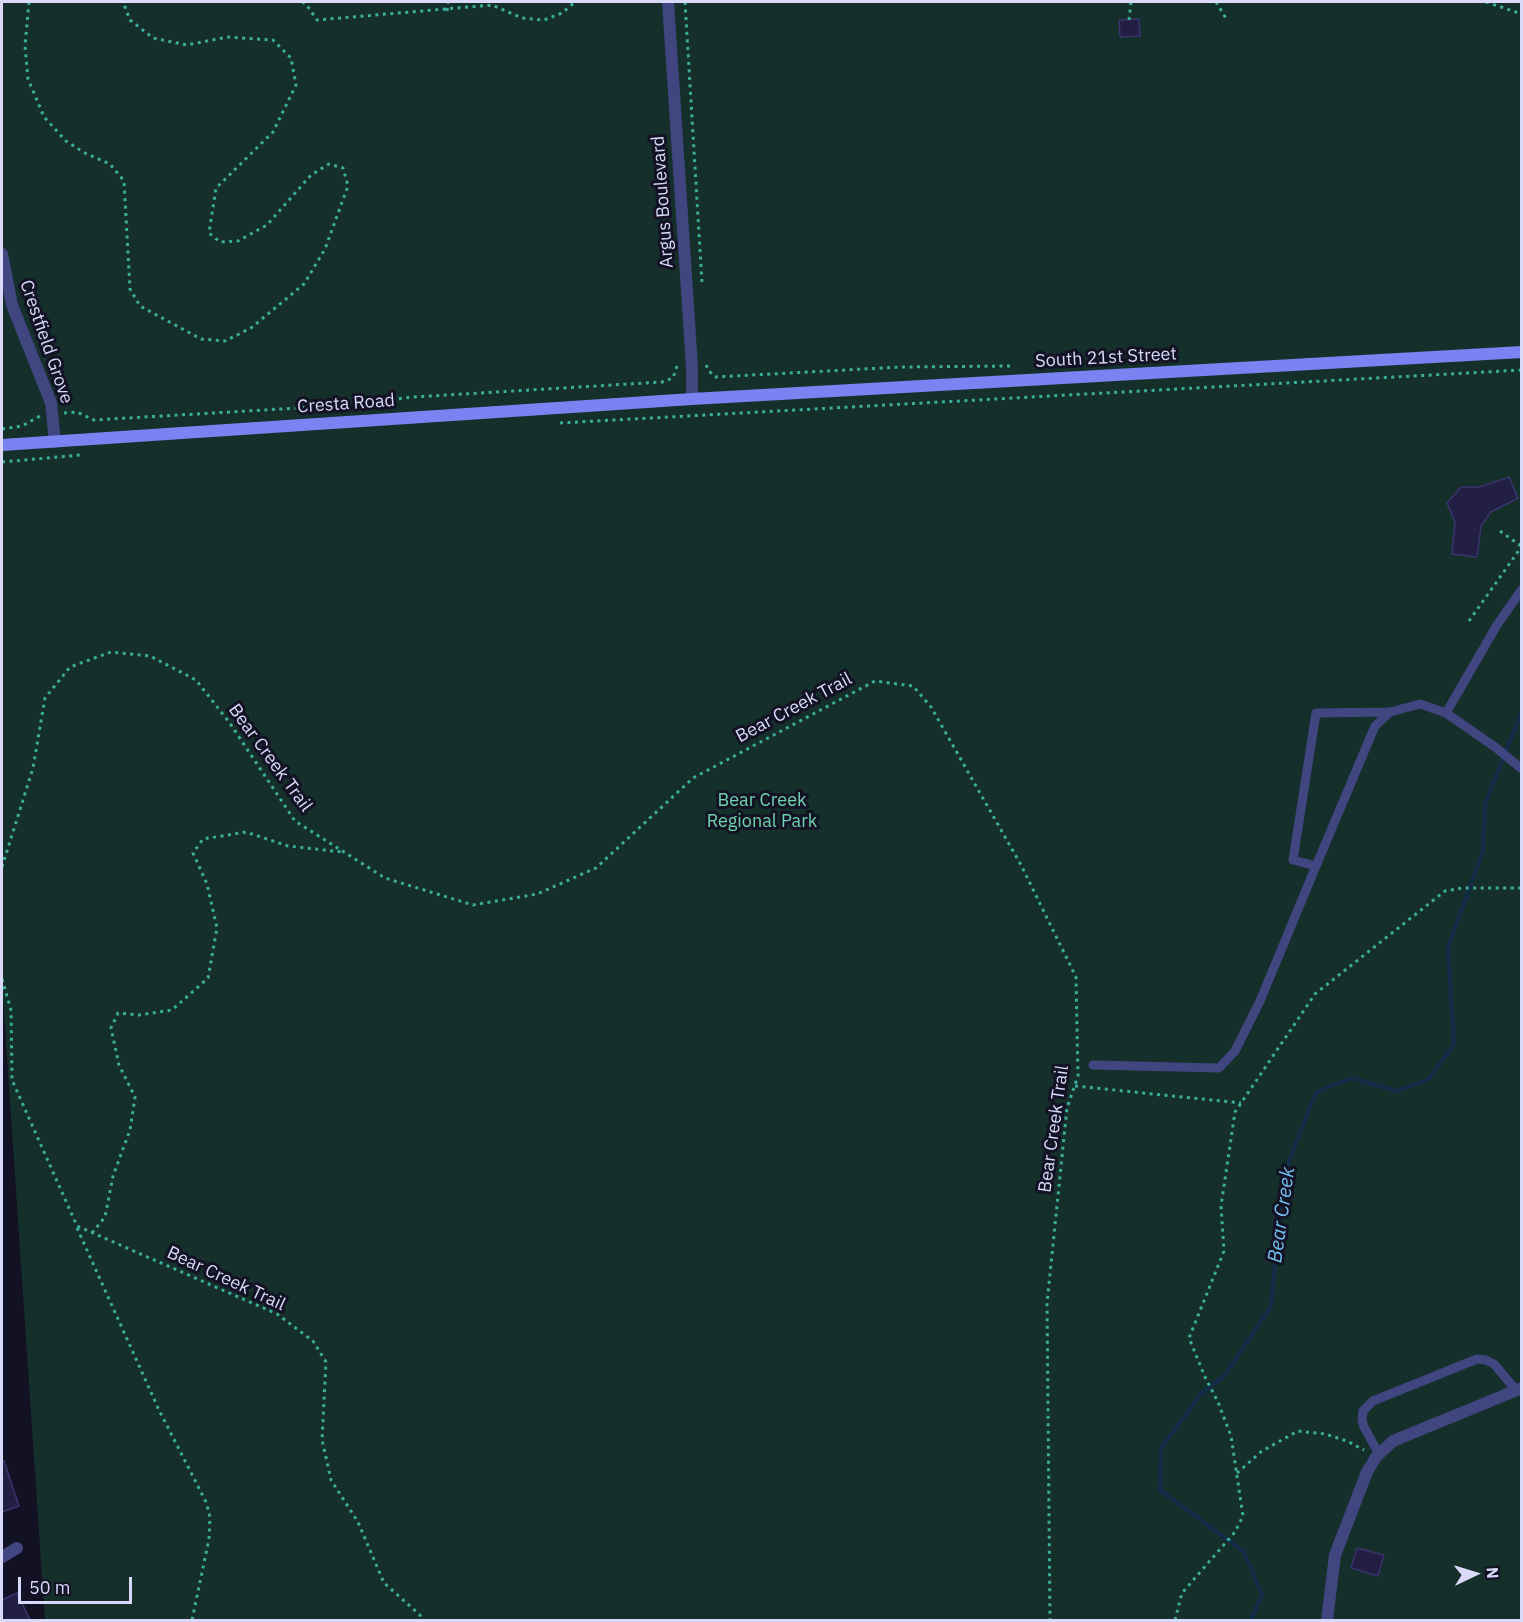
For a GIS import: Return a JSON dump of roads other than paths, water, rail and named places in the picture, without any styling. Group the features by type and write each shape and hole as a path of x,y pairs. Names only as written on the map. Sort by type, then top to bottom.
{"main road":[{"name":"South 21st Street","path":"692,399 1521,352"},
{"name":"Cresta Road","path":"2,446 692,399"}],"street":[{"name":"Argus Boulevard","path":"668,2 692,367 692,399"},
{"name":"Crestfield Grove","path":"2,254 12,305 51,403 55,442"},
{"path":"1327,1620 1335,1555 1367,1472 1377,1456 1393,1441 1519,1389"},
{"path":"2,1557 16,1548"}],"lane":[{"path":"1446,712 1521,589"},
{"path":"1316,866 1293,860 1316,713 1390,712 1420,704 1446,712 1518,766"},
{"path":"1093,1065 1219,1068 1235,1051 1260,1001 1375,726 1390,712"},
{"path":"1377,1456 1362,1420 1363,1412 1373,1401 1477,1359 1494,1364 1519,1389"}],"waterway":[{"name":"Bear Creek","path":"1251,1620 1262,1595 1244,1552 1160,1490 1161,1448 1201,1394 1225,1375 1271,1306 1285,1171 1316,1092 1352,1078 1396,1091 1429,1079 1454,1044 1448,948 1483,851 1485,804 1522,711"}],"park label":[{"name":"Bear Creek Regional Park","path":"762,811"}]}
